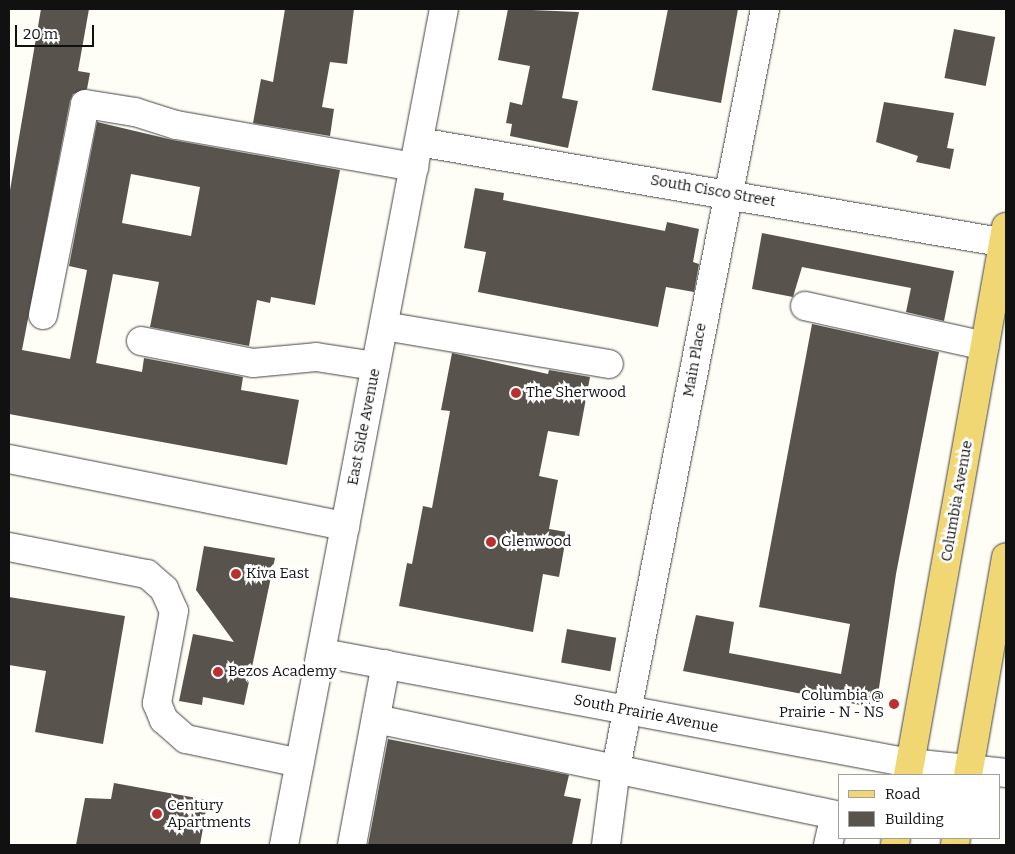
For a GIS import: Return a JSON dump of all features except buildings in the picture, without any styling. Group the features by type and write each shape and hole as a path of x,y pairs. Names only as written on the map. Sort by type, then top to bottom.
{"main road":[{"name":"Columbia Avenue","path":"909,769 1005,237"},
{"path":"969,771 1006,557"}],"street":[{"name":"East Side Avenue","path":"284,845 323,653 375,366 444,9"},
{"name":"Main Place","path":"606,845 616,768 630,712 726,193 765,9"},
{"name":"South Cisco Street","path":"43,315 84,104 135,112 176,125 726,193 1005,237"},
{"path":"805,306 985,346"},
{"path":"384,326 609,364"},
{"path":"141,341 253,363 316,357 375,366"},
{"path":"9,459 345,526"},
{"path":"9,547 147,574 164,589 174,611 157,704 164,720 186,740 300,763"},
{"name":"South Prairie Avenue","path":"323,653 630,712 909,769 1006,773"},
{"path":"352,845 386,664"},
{"path":"376,719 837,816 828,845"}],"place":[{"name":"The Sherwood","path":"516,393"},
{"name":"Glenwood","path":"491,542"},
{"name":"Kiva East","path":"236,574"},
{"name":"Bezos Academy","path":"218,672"},
{"name":"Columbia @ Prairie - N - NS","path":"894,704"},
{"name":"Century Apartments","path":"157,814"}]}
